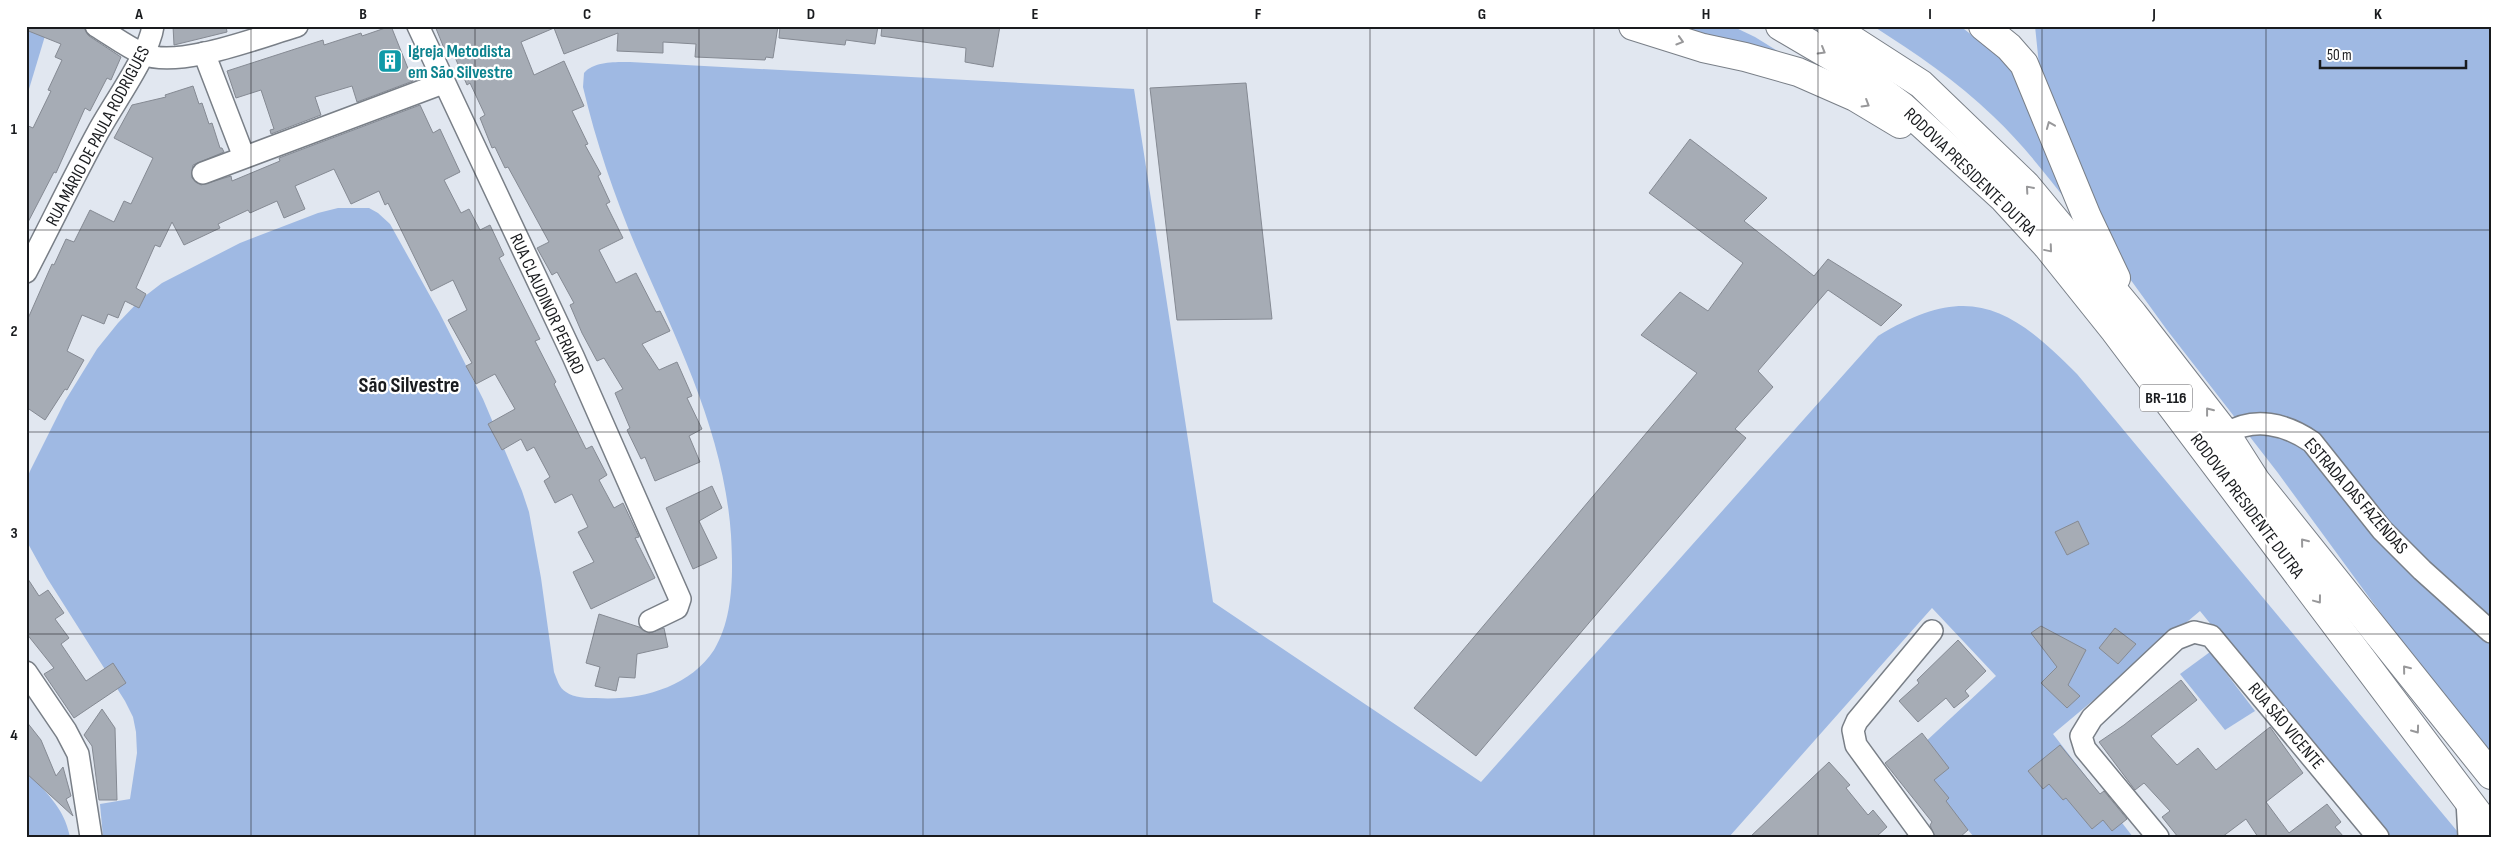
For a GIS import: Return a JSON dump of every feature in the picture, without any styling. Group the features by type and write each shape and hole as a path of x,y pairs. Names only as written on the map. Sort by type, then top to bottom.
{"highway":[{"path":"1633,26 1703,48 1745,57 1798,72 1855,97 1960,160"},
{"name":"RODOVIA PRESIDENTE DUTRA","path":"1780,26 1848,66 1903,107 2004,199 2022,219 2115,331 2491,831"},
{"name":"RODOVIA PRESIDENTE DUTRA","path":"1831,26 1921,84 2026,185 2133,314 2226,434 2256,481 2491,776"},
{"path":"1983,26 2009,47 2024,64 2087,217 2133,314"}],"street":[{"path":"96,26 142,54 168,58 199,54"},
{"name":"RUA MÁRIO DE PAULA RODRIGUES","path":"26,272 97,134 150,40 153,26"},
{"path":"126,83 146,72 199,54 297,26"},
{"name":"RUA CLAUDINOR PERIARD","path":"418,26 443,83 573,356 673,583 680,604 678,608 650,621"},
{"path":"199,54 244,158"},
{"path":"203,173 443,83"},
{"name":"ESTRADA DAS FAZENDAS","path":"2226,434 2245,426 2278,425 2299,433 2312,442 2382,530 2422,570 2491,632"},
{"path":"1923,837 1858,749 1853,730 1857,720 1932,630"},
{"name":"RUA SÃO VICENTE","path":"2158,837 2085,749 2081,736 2092,718 2176,639 2185,634 2200,632 2211,636 2378,837"},
{"path":"26,672 66,731 78,754 91,837"},
{"path":"2467,801 2469,837"}],"shaded area":[{"path":"26,26 48,26 26,99"},
{"path":"1670,26 1732,26 1755,37 1797,63"},
{"path":"1873,26 1960,26 2011,65 2071,206 2024,148 1979,103 1935,68"},
{"path":"2035,26 2491,26 2491,752 2393,630 2278,473 2167,330 2125,272 2110,242 2039,65"},
{"path":"630,62 1134,89 1213,602 1481,782 1878,336 1910,319 1938,309 1963,306 1986,309 2008,318 2030,332 2077,374 2462,837 2384,837 2200,611 2053,734 2133,837 1974,837 1907,759 1996,676 1932,608 1729,837 103,837 100,804 130,799 137,753 133,717 125,701 47,578 26,540 26,481 65,401 97,349 140,300 162,283 240,243 318,213 338,208 369,208 378,213 390,224 439,312 483,399 529,512 541,578 554,672 562,688 566,692 585,698 629,697 646,694 677,683 691,674 704,663 714,650 721,637 729,609 732,579 731,535 727,497 719,459 696,387 682,351 620,208 600,148 583,87 584,73 593,66 606,63"},
{"path":"2210,652 2255,711 2225,730 2180,674"},
{"path":"26,769 58,808 70,837 26,837"}],"building":[{"path":"26,26 84,26 89,36 121,57 111,80 107,78 90,111 85,108 56,173 54,172 26,226 26,125 33,128 51,91 48,90 62,60 55,57 61,44 26,30"},
{"path":"173,26 226,26 227,32 174,45"},
{"path":"391,26 413,81 357,102 352,86 315,97 321,115 271,134 270,130 274,129 261,90 236,98 227,71 323,40 324,45 361,33 362,36"},
{"path":"435,26 778,26 773,58 766,57 765,60 695,57 696,44 663,42 663,53 617,51 618,33 564,54 554,28 521,42 534,75 564,61 584,106 572,111 588,144 585,145 601,174 598,176 610,202 606,204 623,238 599,250 616,283 636,273 656,312 660,311 670,331 642,344 659,370 677,362 692,396 687,398 702,429 689,436 700,462 655,481 645,457 641,459 627,430 630,428 615,393 623,389 604,358 597,361 570,305 574,303 557,272 552,275 537,248 549,242 508,167 505,168 495,147 492,148 480,118 485,115 470,83 467,85 454,55 448,58"},
{"path":"780,26 878,26 875,44 846,40 845,45 779,38"},
{"path":"882,26 1000,26 993,67 965,62 966,48 881,36"},
{"path":"1246,83 1272,319 1177,320 1150,88"},
{"path":"193,86 199,104 202,103 209,124 212,123 220,148 224,152 193,165 192,178 201,185 231,176 232,181 280,161 279,158 420,105 433,133 440,129 460,172 444,180 461,213 469,209 480,230 490,225 504,255 499,258 540,339 535,341 556,382 554,384 586,449 592,446 607,475 599,480 614,508 623,503 639,537 635,538 655,578 591,609 573,572 594,562 578,532 588,527 572,494 555,503 544,481 550,477 534,447 527,451 521,439 502,450 488,424 515,409 495,374 476,384 466,366 472,363 448,320 467,310 453,280 431,291 388,203 385,205 379,191 351,204 334,169 295,186 305,209 284,218 277,201 250,213 248,210 218,224 220,228 184,245 172,222 160,247 155,245 136,288 146,294 139,308 125,301 118,318 108,314 104,324 82,315 67,351 84,360 67,390 65,389 45,420 26,407 26,323 52,264 54,265 66,239 74,242 90,210 114,222 124,201 131,204 153,158 114,138 132,105 166,97 165,95"},
{"path":"1690,139 1767,198 1744,221 1814,276 1828,259 1902,305 1881,326 1828,290 1758,371 1773,387 1735,429 1746,438 1476,756 1414,708 1697,373 1641,335 1680,292 1708,311 1743,263 1649,193"},
{"path":"712,486 722,508 699,521 717,558 693,569 666,508"},
{"path":"2078,521 2089,544 2067,555 2055,532"},
{"path":"26,576 39,596 48,590 64,613 55,619 69,638 61,644 86,681 113,663 126,683 74,718 44,674 54,668 26,633"},
{"path":"599,614 639,627 649,633 664,628 668,647 637,654 635,678 619,677 616,691 595,686 600,667 586,663"},
{"path":"2041,626 2086,650 2068,685 2080,696 2067,708 2041,683 2057,667 2031,633"},
{"path":"2115,628 2136,644 2118,664 2099,648"},
{"path":"1958,640 1986,671 1965,691 1969,696 1954,708 1946,698 1918,722 1899,701 1919,683 1917,680"},
{"path":"2181,680 2197,700 2151,736 2177,765 2198,748 2216,770 2270,727 2303,773 2266,802 2289,833 2327,804 2341,822 2335,827 2344,837 2258,837 2246,819 2222,837 2178,837 2162,817 2170,811 2144,783 2135,790 2099,742 2124,725"},
{"path":"102,709 115,728 117,800 99,800 92,746 84,735"},
{"path":"26,721 41,740 56,776 63,767 71,796 66,799 73,816 26,773"},
{"path":"1922,733 1949,768 1934,780 1949,798 1946,801 1968,830 1960,837 1935,837 1930,825 1932,822 1885,763"},
{"path":"2060,745 2100,794 2104,791 2127,819 2112,831 2103,820 2092,829 2066,798 2063,800 2049,784 2043,789 2028,771"},
{"path":"1829,762 1850,785 1846,788 1868,815 1873,810 1887,827 1876,837 1750,837"}],"place":[{"name":"Igreja Metodista em São Silvestre","path":"390,61"}],"district":[{"name":"São Silvestre","path":"409,385"}]}
